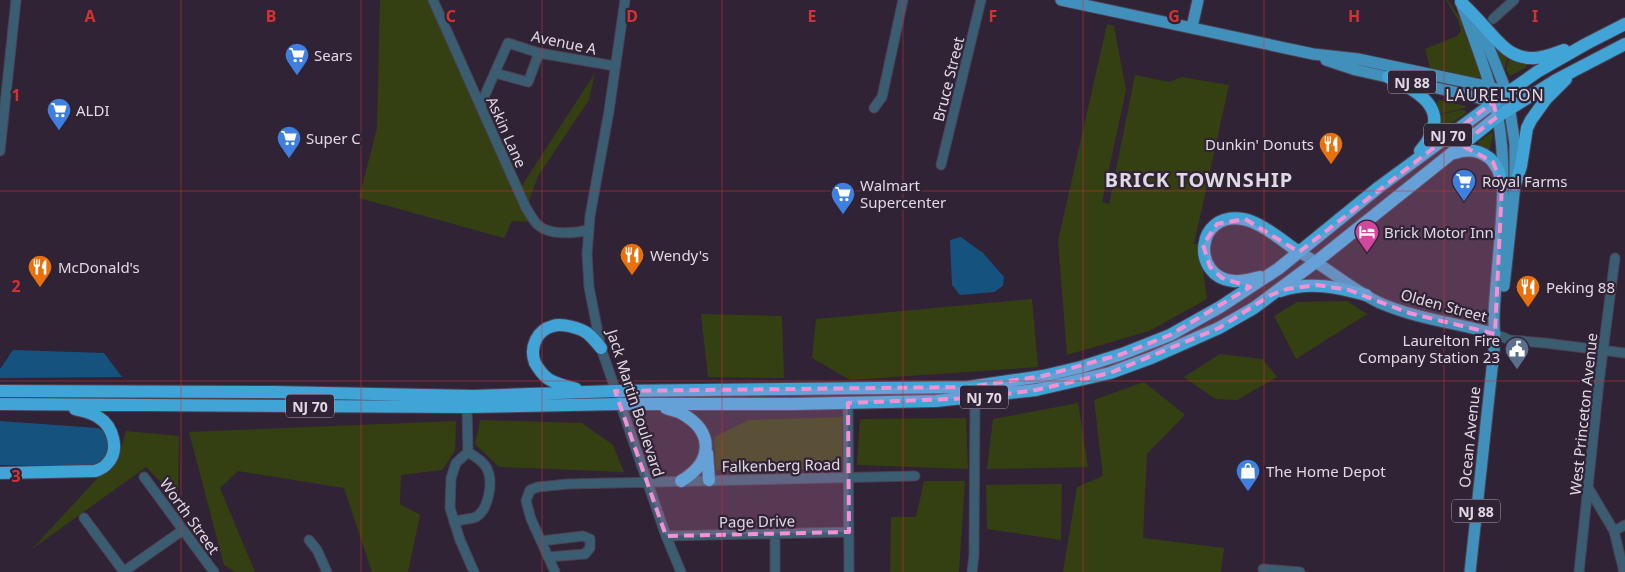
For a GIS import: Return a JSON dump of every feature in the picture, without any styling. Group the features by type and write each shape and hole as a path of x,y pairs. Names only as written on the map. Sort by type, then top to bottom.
{"highway":[{"path":"1460,1 1504,48 1520,56 1542,57 1586,44"},
{"name":"NJ 70","path":"0,391 274,392 470,396 615,391 968,387 1043,376 1081,367 1122,354 1170,335 1220,307 1278,269 1402,169 1493,102 1537,72 1625,24"},
{"name":"NJ 70","path":"0,404 467,407 620,404 792,404 936,401 1036,390 1110,373 1158,355 1219,328 1254,308 1317,261 1497,117 1576,68 1625,44"},
{"path":"1448,156 1469,149 1482,153 1493,162 1509,185 1521,166 1527,128 1531,120 1546,99 1576,68"},
{"path":"1388,77 1418,92 1428,101 1433,109 1435,122 1427,142 1402,169"},
{"path":"1278,269 1259,277 1245,280 1232,281 1222,278 1215,273 1207,261 1203,245 1211,229 1224,220 1234,218 1245,219 1260,225 1299,252"},
{"path":"1271,294 1299,286 1317,285 1340,288 1366,296"},
{"path":"588,392 559,384 546,378 534,361 533,344 546,329 558,325 575,328 587,334 601,348"},
{"path":"0,473 95,471 106,465 112,455 114,442 110,427 98,416 85,411 50,404"},
{"path":"652,404 681,413 695,423 703,435 707,448 709,480"},
{"path":"681,481 697,469 704,460 707,448"}],"main road":[{"name":"NJ 88","path":"1061,0 1313,54 1331,63 1468,95 1493,102 1497,117"},
{"path":"1192,27 1198,0"},
{"name":"NJ 88","path":"1460,1 1473,18 1489,48 1507,93 1510,108"},
{"path":"1460,1 1483,61 1493,102 1510,108"},
{"path":"1313,54 1358,59 1490,87 1507,93"},
{"name":"Ocean Avenue","path":"1470,572 1495,334 1501,311 1509,185 1515,144 1510,108"},
{"name":"Ocean Avenue","path":"1497,117 1509,185"},
{"name":"Olden Street","path":"1299,252 1317,261 1366,296 1394,308 1495,334"}],"street":[{"path":"0,151 16,0"},
{"name":"Askin Lane","path":"433,0 526,208 538,226 562,233 589,230"},
{"name":"Jack Martin Boulevard","path":"625,0 609,112 590,216 587,254 589,287 601,348 666,536 681,572"},
{"path":"874,108 882,97 903,0"},
{"name":"Bruce Street","path":"941,165 981,0"},
{"path":"1492,19 1514,0"},
{"name":"Avenue A","path":"495,73 508,43 539,53 615,66"},
{"path":"480,106 495,73 528,82 539,53"},
{"name":"West Princeton Avenue","path":"1579,572 1615,258"},
{"name":"Olden Street","path":"1495,334 1510,340 1625,353"},
{"path":"972,572 974,555 975,398"},
{"path":"848,403 849,572"},
{"path":"467,407 468,452 456,463 450,478 450,508 474,572"},
{"path":"454,522 463,518 474,518 481,513 486,503 490,479 486,467 468,452"},
{"name":"Falkenberg Road","path":"541,541 531,519 526,500 530,490 538,487 568,484 915,476"},
{"name":"Worth Street","path":"144,477 214,572"},
{"path":"1589,488 1614,531 1624,572"},
{"path":"84,518 124,572 183,530"},
{"path":"1614,531 1625,525"},
{"name":"Page Drive","path":"666,536 849,532"},
{"path":"775,534 775,572"},
{"path":"548,556 585,554 590,548 590,539 583,536 541,541 555,572"},
{"path":"309,540 317,550 326,572"},
{"path":"1263,569 1300,572"}],"highlighted area":[{"path":"1493,102 1497,117 1461,145 1493,162 1502,184 1495,334 1409,313 1349,290 1317,285 1287,289 1271,295 1219,328 1110,373 1036,390 975,398 848,403 849,532 666,536 615,391 968,387 1043,376 1122,354 1170,335 1250,287 1222,278 1210,267 1203,245 1217,224 1245,219 1299,252"}],"green space":[{"path":"380,0 433,0 517,193 595,73 589,100 538,176 525,212 532,222 512,221 504,238 359,198 377,128"},
{"path":"1446,0 1448,0 1461,20 1480,69 1481,78 1430,68 1425,49 1457,36 1461,31 1458,20"},
{"path":"1107,24 1114,26 1126,90 1102,202 1109,204 1135,75 1170,82 1182,77 1229,85 1194,244 1199,244 1207,299 1149,331 1067,355 1058,241"},
{"path":"1492,41 1508,56 1503,73"},
{"path":"1510,57 1525,64 1527,67 1510,76 1506,69"},
{"path":"1439,100 1466,106 1465,108 1439,114 1436,104"},
{"path":"1460,110 1467,112 1441,131 1438,129 1439,115"},
{"path":"1492,132 1493,136 1489,152 1479,147 1478,142"},
{"path":"1032,299 1038,367 850,380 812,358 816,319"},
{"path":"1347,301 1367,314 1296,359 1274,316 1297,302"},
{"path":"701,314 782,316 784,378 708,377"},
{"path":"1220,354 1262,359 1277,377 1237,400 1215,399 1184,377"},
{"path":"1144,382 1185,415 1147,454 1143,538 1224,548 1221,572 1063,572 1077,487 1103,476 1094,400"},
{"path":"1078,403 1088,467 987,469 993,419"},
{"path":"842,417 842,469 716,470 714,437 749,420"},
{"path":"966,418 968,469 857,465 860,419"},
{"path":"480,420 582,423 613,445 624,472 499,467 475,444"},
{"path":"456,421 455,451 442,470 401,475 400,504 420,515 408,572 372,572 344,488 238,471 220,488 255,572 235,572 224,565 189,432"},
{"path":"126,431 179,436 178,500 146,467 32,549 119,455"},
{"path":"924,481 965,481 959,572 890,572 891,517 916,517"},
{"path":"1062,484 1061,540 987,529 986,485"}],"water":[{"path":"961,237 983,253 1004,277 1003,286 994,292 960,295 952,285 950,240"},
{"path":"13,350 104,353 122,377 0,378 0,369"},
{"path":"0,421 98,428 103,431 109,441 106,454 101,462 93,466 0,465"}],"place":[{"name":"Sears","path":"297,76"},
{"name":"ALDI","path":"59,131"},
{"name":"Super C","path":"289,159"},
{"name":"Dunkin' Donuts","path":"1331,165"},
{"name":"Royal Farms","path":"1464,202"},
{"name":"Walmart Supercenter","path":"843,215"},
{"name":"Brick Motor Inn","path":"1367,253"},
{"name":"Wendy's","path":"632,276"},
{"name":"McDonald's","path":"40,288"},
{"name":"Peking 88","path":"1528,308"},
{"name":"Laurelton Fire Company Station 23","path":"1517,370"},
{"name":"The Home Depot","path":"1248,492"}],"district":[{"name":"LAURELTON","path":"1495,95"},
{"name":"BRICK TOWNSHIP","path":"1199,179"}]}
